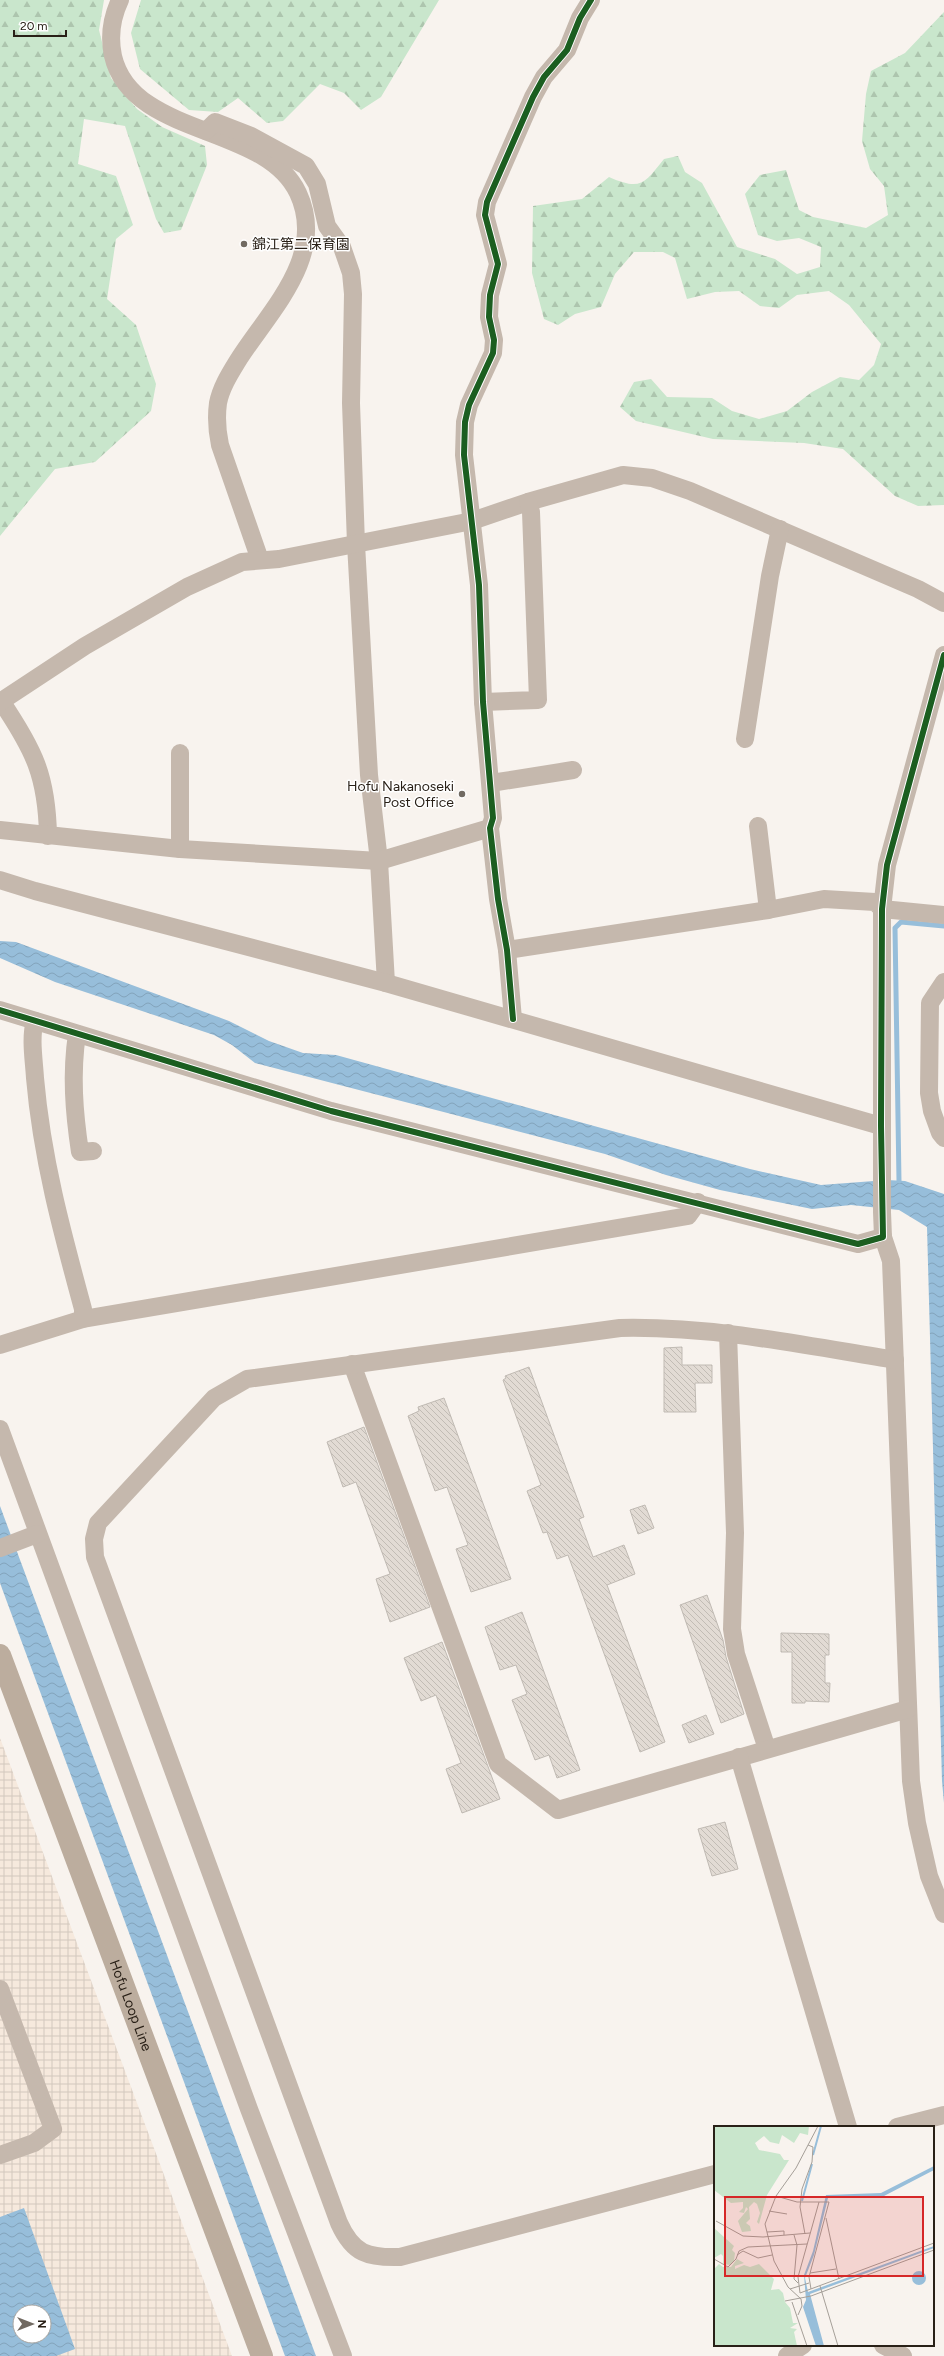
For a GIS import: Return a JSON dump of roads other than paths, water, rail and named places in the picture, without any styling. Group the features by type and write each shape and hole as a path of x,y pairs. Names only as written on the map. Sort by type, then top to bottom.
{"main road":[{"name":"Hofu Loop Line","path":"0,1655 262,2356"}],"street":[{"path":"120,0 115,12 110,43 117,72 137,96 167,115 244,147 277,167 298,192 307,221 305,246 296,273 284,296 244,351 225,381 218,403 216,426 220,445 260,560"},
{"path":"513,1020 507,950 498,899 490,828 493,818 483,702 480,585 464,456 465,422 469,405 493,353 494,340 489,317 490,295 498,264 485,215 487,202 533,97 544,77 567,50 580,18 591,0"},
{"path":"206,131 215,122 251,136 306,166 317,184 328,226 342,247 351,273 353,294 351,403 356,544 369,775 379,861 386,983"},
{"path":"48,836 45,794 35,757 26,738 0,701 85,646 187,587 242,562 279,559 472,521 528,502 623,475 652,478 690,491 918,589 944,603"},
{"path":"483,702 538,700 530,512 528,502"},
{"path":"745,739 770,576 780,529"},
{"path":"944,655 887,865 882,909 881,1126 883,1237 890,1261 895,1360 911,1781 917,1823 929,1876 944,1914"},
{"path":"180,753 180,849"},
{"path":"490,783 573,770"},
{"path":"758,826 768,910"},
{"path":"0,830 180,849 379,861 490,828"},
{"path":"0,880 34,891 386,983 881,1126"},
{"path":"507,950 768,910 824,899 875,902 882,909 944,914"},
{"path":"944,982 930,1003 929,1085 932,1111 940,1133 944,1138"},
{"path":"0,1010 331,1111 698,1202 858,1244 883,1237"},
{"path":"35,1021 34,1061 46,1166 55,1208 83,1309 83,1319"},
{"path":"77,1034 73,1061 73,1102 80,1152 93,1151"},
{"path":"0,1345 83,1319 688,1216 698,1202"},
{"path":"714,2174 400,2257 382,2257 359,2251 346,2238 95,1557 94,1539 98,1523 214,1398 247,1379 620,1328 667,1327 728,1333 895,1360"},
{"path":"728,1333 735,1533 732,1629 736,1654 767,1749"},
{"path":"352,1364 498,1764 558,1810 908,1709"},
{"path":"0,1428 33,1535 342,2356"},
{"path":"0,1548 33,1535"},
{"path":"738,1757 848,2126"},
{"path":"0,1989 53,2129 34,2143 0,2155"},
{"path":"901,2126 944,2115"},
{"path":"787,2356 802,2346"},
{"path":"885,2346 903,2356"}],"water":[{"path":"0,941 16,942 229,1021 269,1041 303,1053 336,1055 750,1169 821,1185 887,1180 905,1181 944,1194 944,1803 942,1781 927,1227 899,1210 851,1205 812,1209 720,1190 666,1175 605,1154 255,1063 232,1045 214,1035 55,982 0,958"},
{"path":"0,1506 316,2356 285,2356 0,1583"},
{"path":"24,2208 75,2349 56,2356 0,2356 0,2217"}],"waterway":[{"path":"899,1181 895,928 901,922 944,926"}],"place":[{"name":"錦江第二保育園","path":"244,244"},
{"name":"Hofu Nakanoseki Post Office","path":"462,794"}]}
